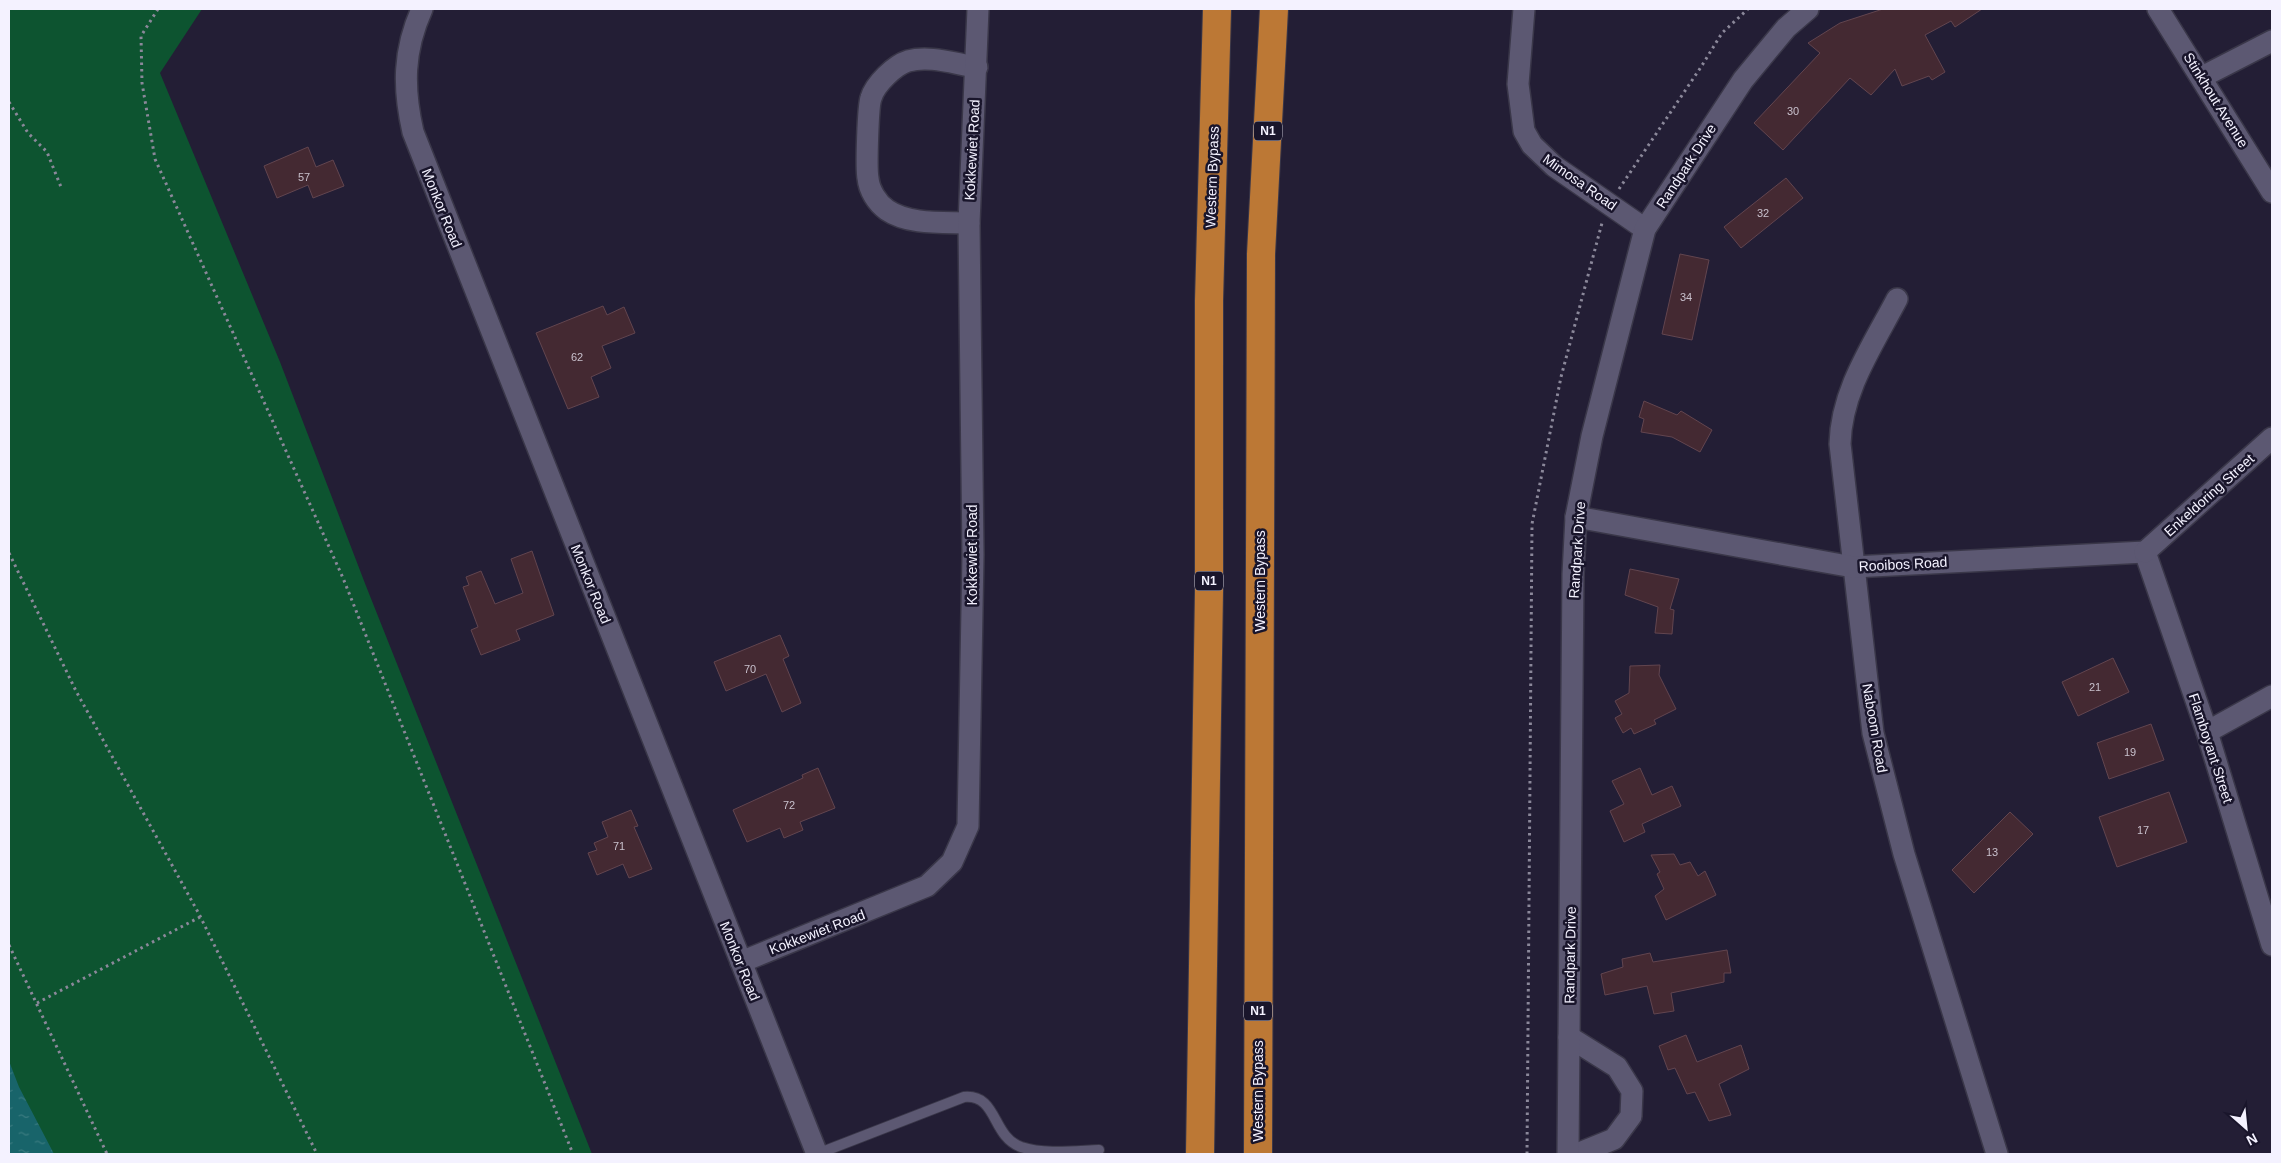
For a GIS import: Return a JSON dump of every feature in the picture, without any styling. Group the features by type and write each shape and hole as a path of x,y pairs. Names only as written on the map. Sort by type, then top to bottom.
{"highway":[{"name":"Western Bypass","path":"1200,1154 1209,591 1208,301 1217,9"},
{"name":"Western Bypass","path":"1258,1154 1261,254 1274,9"}],"street":[{"name":"Monkor Road","path":"422,9 411,38 406,79 406,102 413,132 817,1154"},
{"name":"Kokkewiet Road","path":"741,962 886,905 927,886 952,862 968,826 973,555 969,223 978,9"},
{"name":"Mimosa Road","path":"1524,9 1518,84 1524,130 1532,145 1554,166 1645,229"},
{"name":"Randpark Drive","path":"1568,1154 1573,574 1576,517 1592,436 1645,229 1743,80 1786,28 1808,9"},
{"name":"Stinkhout Avenue","path":"2158,9 2272,192"},
{"path":"2202,78 2272,41"},
{"path":"969,223 927,222 902,217 886,210 874,196 868,178 871,97 880,83 894,70 907,62 925,59 977,67"},
{"name":"Naboom Road","path":"1897,299 1853,385 1840,425 1840,444 1873,733 1888,799 1997,1154"},
{"name":"Enkeldoring Street","path":"2145,552 2272,438"},
{"name":"Rooibos Road","path":"1576,517 1854,567 2145,552"},
{"name":"Flamboyant Street","path":"2145,552 2207,732 2272,945"},
{"path":"2207,732 2272,696"},
{"path":"1569,1037 1617,1067 1632,1091 1630,1116 1614,1139 1577,1154"}],"lane":[{"path":"817,1154 964,1097 972,1096 984,1101 1005,1136 1022,1147 1055,1151 1100,1150"}],"path":[{"path":"158,9 141,36 142,83 155,159 343,578 573,1154"},
{"path":"9,102 28,133 46,152 62,187"},
{"path":"9,553 76,691 200,917 317,1154"},
{"path":"37,1003 200,917"},
{"path":"9,945 107,1154"}],"shaded area":[{"path":"9,9 202,9 160,73 280,362 366,586 592,1154 9,1154"}],"water":[{"path":"9,1061 19,1087 54,1154 9,1154"}],"building":[{"path":"1883,9 1982,9 1955,27 1951,21 1925,35 1945,72 1932,80 1929,76 1902,86 1895,69 1871,95 1850,78 1783,150 1754,123 1820,53 1808,43 1840,23"},
{"path":"308,147 316,167 333,160 344,186 313,198 308,185 277,198 264,166"},
{"path":"1786,178 1803,198 1741,248 1724,227"},
{"path":"1680,254 1709,260 1692,340 1662,334"},
{"path":"603,306 607,315 624,307 635,333 602,346 611,368 591,377 599,397 568,409 536,333"},
{"path":"1644,401 1677,415 1681,411 1712,430 1700,452 1672,437 1641,432 1644,419 1639,417"},
{"path":"532,551 554,615 516,630 520,640 481,655 471,630 478,627 463,587 469,585 466,577 481,571 495,604 523,593 511,559"},
{"path":"1630,569 1679,579 1670,609 1674,610 1672,634 1655,633 1658,607 1625,595"},
{"path":"780,635 789,656 783,659 801,703 782,712 766,674 726,691 714,662"},
{"path":"2113,658 2129,692 2078,716 2062,682"},
{"path":"1660,665 1659,675 1676,709 1654,720 1656,724 1634,734 1631,728 1623,733 1615,718 1622,714 1615,701 1629,693 1630,666"},
{"path":"2151,724 2164,760 2109,779 2097,743"},
{"path":"818,768 835,808 800,822 803,830 784,838 780,828 747,842 733,810 803,778 802,775"},
{"path":"1640,768 1652,795 1672,786 1681,806 1642,824 1645,832 1624,842 1610,811 1624,804 1612,781"},
{"path":"2169,792 2187,842 2117,867 2099,817"},
{"path":"631,810 638,826 634,827 652,869 629,878 623,864 597,875 588,853 597,850 594,843 608,837 602,822"},
{"path":"2010,812 2033,834 1974,893 1952,870"},
{"path":"1674,854 1680,865 1690,862 1698,876 1705,871 1716,895 1666,920 1655,896 1664,889 1657,874 1660,872 1651,855"},
{"path":"1727,950 1731,973 1724,973 1724,982 1671,993 1674,1011 1654,1014 1647,986 1605,995 1601,974 1623,967 1622,959 1650,953 1653,962"},
{"path":"1686,1035 1697,1062 1741,1045 1749,1069 1719,1084 1731,1115 1709,1121 1695,1092 1687,1094 1675,1068 1668,1070 1659,1046"}]}
